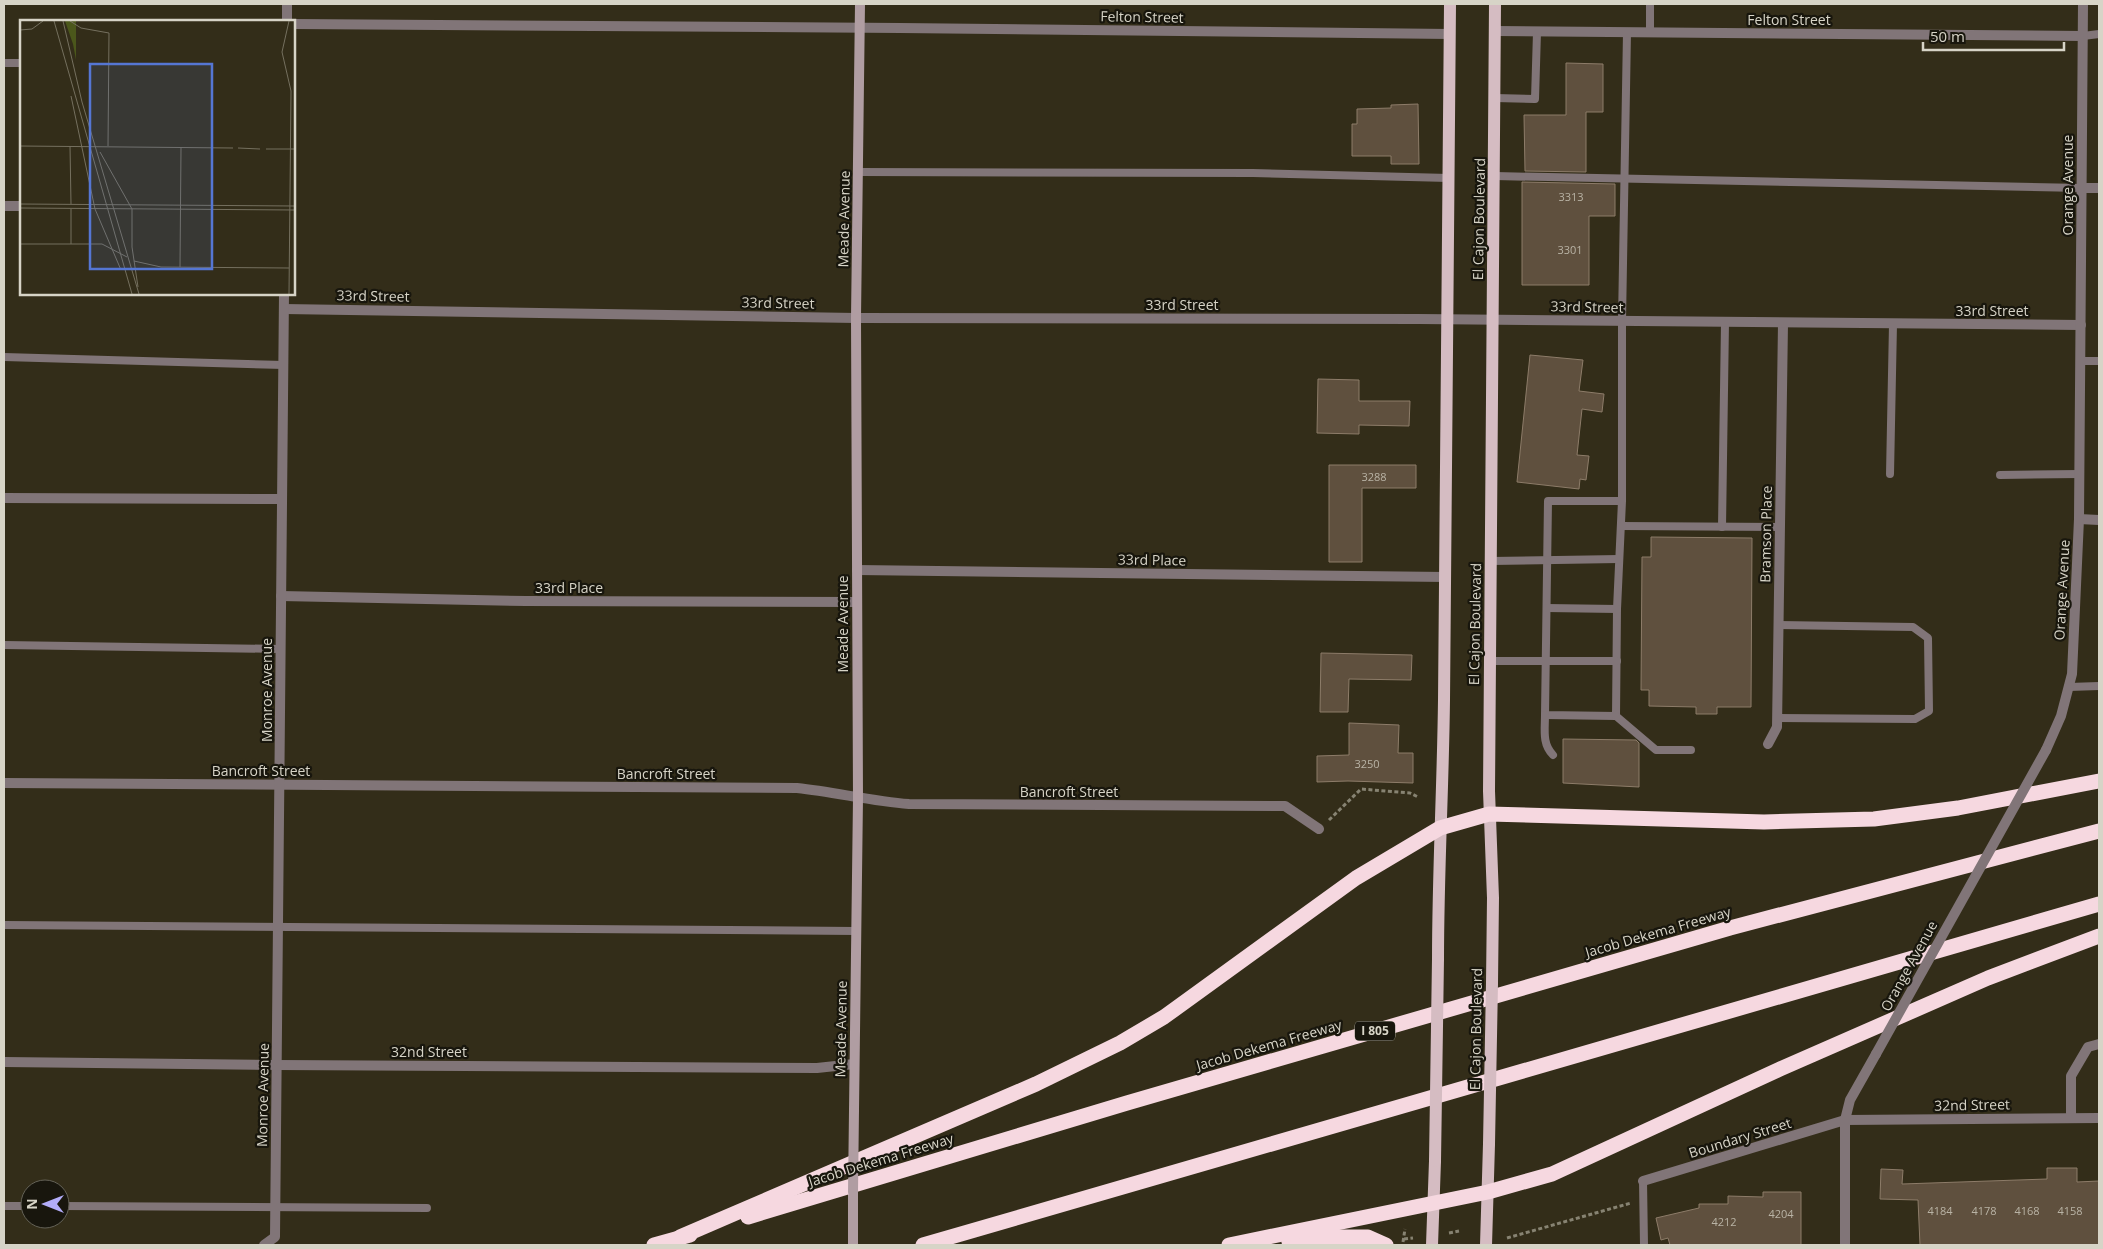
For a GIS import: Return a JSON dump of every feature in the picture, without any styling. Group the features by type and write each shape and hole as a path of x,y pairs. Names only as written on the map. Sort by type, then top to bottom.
{"highway":[{"path":"680,1237 1036,1084 1120,1043 1164,1018 1356,878 1440,828 1489,814 1764,822 1874,819 1958,808 2099,781"},
{"name":"Jacob Dekema Freeway","path":"654,1245 1137,1100 1720,930 2099,831"},
{"path":"923,1245 2099,904"},
{"path":"1229,1245 1488,1192 1552,1174 1807,1057 1988,978 2099,936"},
{"path":"1251,1245 1341,1237 1368,1237 1386,1245"}],"main road":[{"name":"Meade Avenue","path":"853,1245 858,798 856,318 860,4"},
{"path":"1432,1245 1440,828 1443,787 1450,4"},
{"name":"El Cajon Boulevard","path":"1486,1245 1493,866 1489,814 1495,4"}],"street":[{"path":"287,4 287,20"},
{"name":"Orange Avenue","path":"1846,1245 1845,1120 1850,1100 2046,750 2061,716 2072,674 2080,474 2083,4"},
{"name":"Felton Street","path":"295,24 1450,34"},
{"name":"Felton Street","path":"1495,31 2083,36"},
{"path":"2082,188 2099,188"},
{"path":"4,206 20,206"},
{"name":"Monroe Avenue","path":"264,1245 276,1237 284,295"},
{"name":"33rd Street","path":"284,309 856,318 904,316 1028,319 1493,320 2080,325"},
{"name":"Bramson Place","path":"1768,744 1777,727 1783,323"},
{"path":"4,498 282,499"},
{"path":"2079,519 2099,520"},
{"name":"33rd Place","path":"857,570 1446,577"},
{"name":"33rd Place","path":"281,596 526,601 856,602"},
{"name":"Bancroft Street","path":"4,783 797,788 909,804 1285,806 1319,829"},
{"path":"2071,1118 2071,1076 2088,1047 2099,1044"},
{"name":"32nd Street","path":"4,1062 825,1068 854,1064"},
{"name":"32nd Street","path":"1845,1120 2099,1118"},
{"name":"Boundary Street","path":"1643,1181 1845,1120"}],"lane":[{"path":"1650,4 1650,33"},
{"path":"1495,98 1535,99 1537,32"},
{"path":"1616,716 1617,609 1622,501 1622,321 1627,32"},
{"path":"2083,36 2099,34"},
{"path":"4,63 20,63"},
{"path":"858,172 1253,173 1449,178"},
{"path":"1495,176 1624,177 2082,188"},
{"path":"1722,527 1725,322"},
{"path":"1890,474 1893,324"},
{"path":"4,357 284,365"},
{"path":"2080,361 2099,361"},
{"path":"2000,475 2080,474"},
{"path":"1552,755 1546,748 1545,742 1548,501 1622,501"},
{"path":"1621,526 1780,527"},
{"path":"1491,561 1619,559"},
{"path":"1547,608 1617,609"},
{"path":"1777,718 1914,719 1929,711 1928,638 1913,628 1779,625"},
{"path":"4,645 281,649"},
{"path":"1490,660 1617,661"},
{"path":"2069,687 2099,686"},
{"path":"1545,715 1616,716 1656,750 1691,750"},
{"path":"4,925 856,931"},
{"path":"1643,1181 1644,1245"},
{"path":"4,1206 20,1206"},
{"path":"70,1206 276,1209 427,1208"}],"path":[{"path":"1319,829 1362,789 1410,792 1418,797"},
{"path":"1507,1238 1643,1200"},
{"path":"1405,1230 1404,1239 1412,1238"},
{"path":"1448,1233 1459,1231"}],"building":[{"path":"1566,63 1603,64 1603,112 1586,112 1586,172 1525,171 1524,115 1566,115"},
{"path":"1418,104 1419,164 1391,164 1391,156 1352,156 1352,124 1357,124 1357,109 1391,108 1391,105"},
{"path":"1522,182 1615,184 1615,216 1589,216 1589,285 1522,285"},
{"path":"1530,355 1583,360 1579,391 1604,394 1602,412 1582,409 1577,455 1589,456 1586,480 1580,479 1579,489 1517,482"},
{"path":"1318,379 1359,380 1359,401 1410,401 1409,426 1359,425 1359,434 1317,433"},
{"path":"1329,465 1416,465 1416,488 1362,488 1362,562 1329,562"},
{"path":"1651,537 1752,538 1751,707 1717,707 1717,714 1696,714 1696,707 1649,706 1649,690 1641,690 1642,557 1651,557"},
{"path":"1321,653 1412,655 1411,680 1349,679 1348,712 1320,712"},
{"path":"1349,723 1399,725 1398,753 1413,753 1413,783 1317,782 1317,756 1349,755"},
{"path":"1563,739 1636,740 1639,743 1639,787 1563,783"},
{"path":"2047,1168 2077,1168 2077,1182 2099,1181 2099,1245 1920,1245 1918,1200 1880,1199 1881,1169 1903,1170 1902,1184 2047,1179"},
{"path":"1763,1192 1801,1192 1801,1245 1670,1245 1668,1238 1661,1240 1656,1218 1699,1208 1699,1204 1728,1204 1728,1196 1763,1197"}]}
